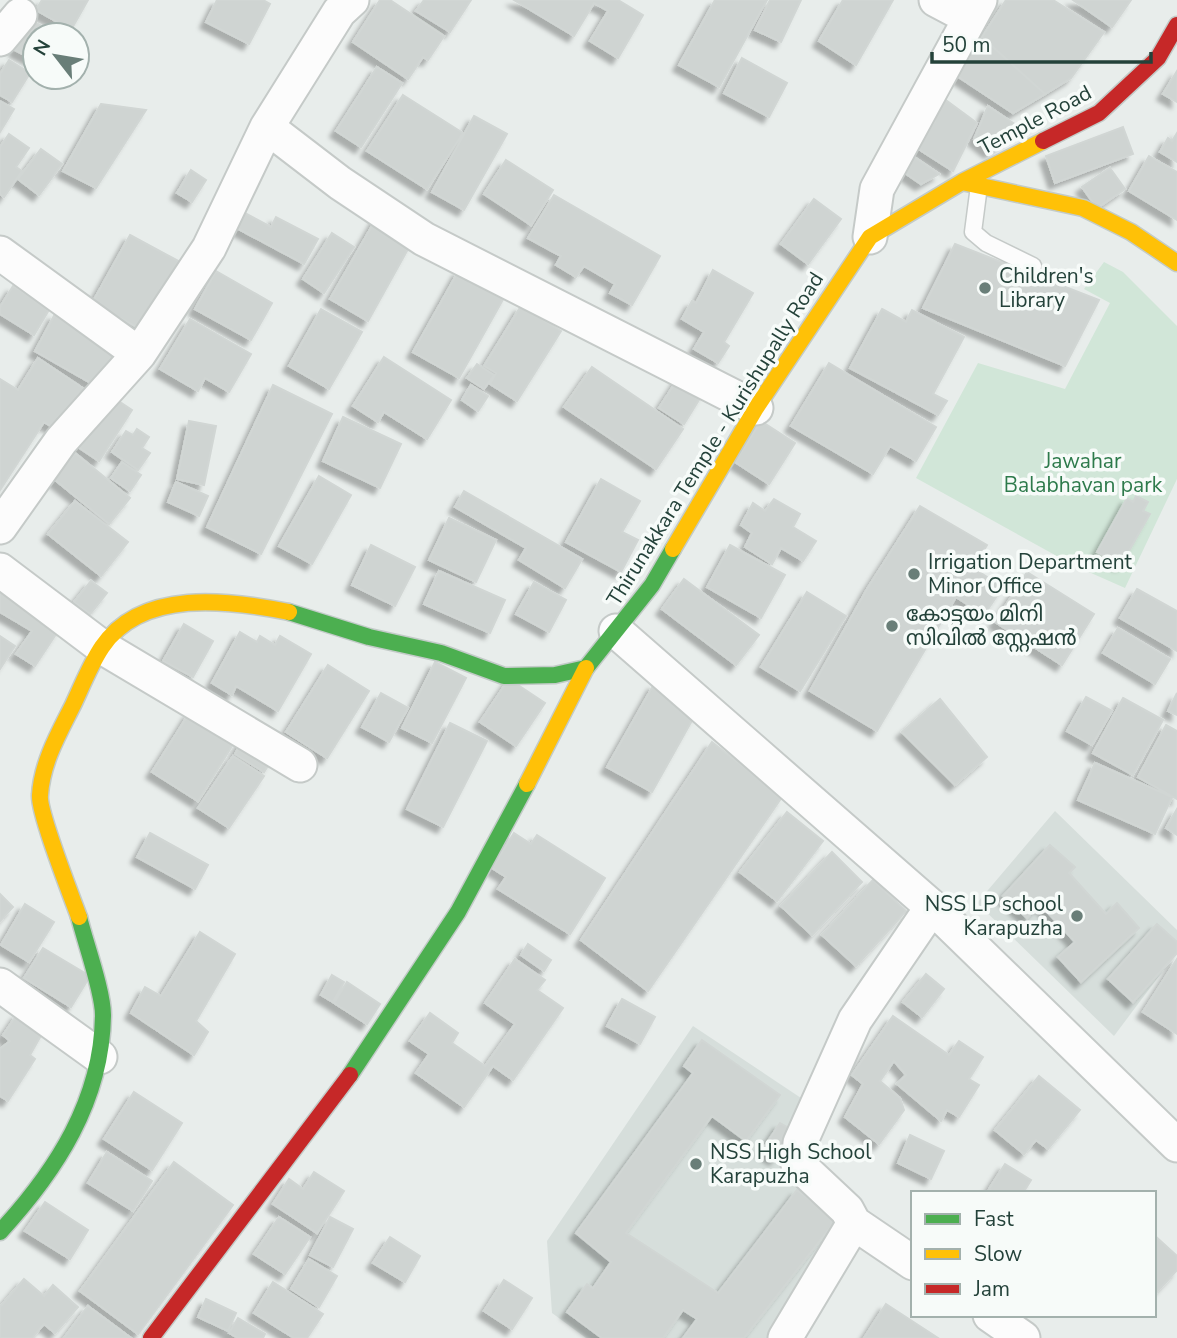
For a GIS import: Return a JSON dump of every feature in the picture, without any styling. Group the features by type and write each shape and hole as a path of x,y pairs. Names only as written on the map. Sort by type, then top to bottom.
{"main road":[{"name":"Temple Road","path":"962,182 1099,113 1173,43"},
{"name":"Thirunakkara Temple - Kurishupally Road","path":"150,1338 296,1151 366,1055 459,910 586,668 652,584 756,408 870,237 962,182"},
{"path":"962,182 1083,208 1131,232 1177,263"},
{"path":"0,1232 27,1203 78,1124 96,1080 103,1013 96,978 39,797 48,757 102,647 123,624 142,612 186,604 239,602 297,614 369,637 440,653 504,676 555,676 586,668"}],"street":[{"path":"0,527 61,441 139,354 209,248 267,127 339,12 352,0"},
{"path":"870,237 877,189 975,9 936,0"},
{"path":"267,127 340,183 424,239 756,408"},
{"path":"0,253 139,354"},
{"path":"0,570 102,647 300,765"},
{"path":"616,632 932,907 1177,1145"},
{"path":"911,1262 854,1223 847,1210 798,1164 800,1143 855,1020 932,907"},
{"path":"0,985 100,1057"},
{"path":"785,1338 854,1223"},
{"path":"992,1317 1023,1338"}],"lane":[{"path":"979,186 973,232 986,243 1033,266"}],"shaded area":[{"name":"NSS LP school Karapuzha","path":"1055,811 1177,930 1177,952 1114,1036 977,903"},
{"name":"NSS High School Karapuzha","path":"693,1026 801,1098 781,1142 847,1219 767,1338 586,1338 552,1313 547,1241"}],"green space":[{"name":"Jawahar Balabhavan park","path":"1104,262 1123,272 1177,326 1177,479 1125,588 1073,565 916,478 978,363 1065,389 1110,303 1084,289"}],"building":[{"path":"42,0 88,0 76,21 55,21 36,10"},
{"path":"217,0 263,0 270,4 249,44 206,22"},
{"path":"380,0 390,0 444,36 428,60 423,57 408,79 353,42"},
{"path":"424,0 471,0 450,32 416,11"},
{"path":"514,0 618,0 643,15 618,58 590,41 608,11 594,3 574,36"},
{"path":"715,0 767,0 719,87 679,65"},
{"path":"770,0 801,0 781,42 755,30"},
{"path":"843,0 893,0 856,65 819,41"},
{"path":"1006,0 1053,0 1104,32 1071,78 1045,94 982,37"},
{"path":"1073,0 1131,0 1112,27"},
{"path":"982,37 1045,94 1013,113 957,76"},
{"path":"21,39 21,53 15,50"},
{"path":"742,58 787,83 769,117 724,93"},
{"path":"9,60 21,67 21,88 12,102 0,95 0,74"},
{"path":"377,67 402,83 361,147 336,131"},
{"path":"1177,71 1177,102 1163,94"},
{"path":"403,95 463,133 427,189 367,151"},
{"path":"939,95 977,123 953,171 909,143 920,126 928,131 935,121 925,115"},
{"path":"0,101 14,109 0,132"},
{"path":"101,104 146,110 96,188 63,171"},
{"path":"988,106 1022,129 990,152 974,139"},
{"path":"474,116 507,134 464,210 432,192"},
{"path":"1123,127 1133,154 1055,183 1046,156"},
{"path":"1177,133 1177,162 1160,152 1168,138 1172,141"},
{"path":"9,134 29,148 16,167 22,171 4,197 0,194 0,147"},
{"path":"41,149 62,164 39,195 18,179"},
{"path":"904,150 939,174 921,184 902,171"},
{"path":"1149,156 1177,172 1177,220 1129,191"},
{"path":"506,160 553,190 531,225 484,194"},
{"path":"1110,168 1125,189 1097,208 1082,187"},
{"path":"191,170 206,180 192,202 177,193"},
{"path":"554,195 660,256 632,305 610,293 615,284 584,266 576,277 556,265 561,256 528,238"},
{"path":"814,199 841,219 808,264 781,244"},
{"path":"381,210 418,231 368,321 330,299"},
{"path":"241,211 271,227 276,217 318,239 304,264 233,226"},
{"path":"332,233 354,247 324,293 303,279"},
{"path":"130,235 182,263 144,331 92,303"},
{"path":"955,244 1099,300 1065,366 923,308"},
{"path":"459,270 505,296 459,378 413,352"},
{"path":"713,270 753,293 724,342 729,346 718,363 694,349 704,332 682,319 692,301 696,303"},
{"path":"216,271 272,303 251,340 195,309"},
{"path":"13,286 50,308 34,335 0,314 0,307"},
{"path":"521,306 561,331 517,401 490,384 496,373 484,366"},
{"path":"321,309 362,332 329,389 289,366"},
{"path":"882,309 906,322 912,310 964,337 933,394 947,401 938,415 850,368"},
{"path":"55,314 118,350 98,387 35,351"},
{"path":"190,319 251,354 229,392 205,378 198,391 160,369"},
{"path":"384,357 451,400 427,439 384,412 378,422 353,406"},
{"path":"38,358 87,391 60,432 44,422 0,490 0,379 18,390"},
{"path":"829,363 936,427 916,461 890,446 873,474 791,426"},
{"path":"477,364 494,375 484,389 467,378"},
{"path":"592,367 683,429 656,469 564,407"},
{"path":"681,374 705,390 684,424 659,408"},
{"path":"273,385 332,414 261,554 207,527"},
{"path":"471,385 488,396 478,411 462,400"},
{"path":"108,394 132,410 99,461 75,445"},
{"path":"343,417 401,444 380,488 323,461"},
{"path":"189,421 216,426 204,485 177,479"},
{"path":"761,421 795,443 769,484 735,462"},
{"path":"137,429 149,437 142,448 150,453 138,470 112,452 126,431 133,435"},
{"path":"75,453 130,498 109,524 54,479"},
{"path":"122,462 141,475 130,491 111,478"},
{"path":"319,476 351,495 312,564 279,546"},
{"path":"601,479 640,501 622,532 638,540 621,572 566,542"},
{"path":"176,482 208,496 199,516 168,502"},
{"path":"464,491 582,559 565,588 519,560 526,548 455,507"},
{"path":"1136,496 1148,502 1143,511 1150,514 1121,565 1097,552 1127,498 1133,502"},
{"path":"774,499 800,514 793,527 816,541 803,561 781,548 772,564 745,547 752,533 741,525 753,503 765,511"},
{"path":"75,501 128,542 101,576 48,534"},
{"name":"കോട്ടയം മിനി സിവിൽ സ്റ്റേഷൻ","path":"920,506 987,545 973,568 1003,587 984,615 956,597 877,731 810,691 867,589"},
{"path":"449,518 496,540 476,582 429,560"},
{"path":"371,545 415,567 395,606 352,585"},
{"path":"730,545 785,575 761,618 707,587"},
{"path":"439,571 505,600 490,633 424,604"},
{"path":"1027,572 1094,614 1062,665 995,622"},
{"path":"684,579 759,635 736,665 662,609"},
{"path":"91,581 107,593 90,614 74,602"},
{"path":"534,582 566,600 549,632 516,614"},
{"path":"5,584 64,622 35,666 16,654 32,631 0,612 0,593"},
{"path":"1137,589 1177,611 1177,651 1120,618"},
{"path":"807,592 846,616 800,691 761,667"},
{"path":"184,624 213,641 193,677 163,661"},
{"path":"1118,628 1170,659 1155,684 1103,653"},
{"path":"240,632 257,642 260,636 275,645 280,636 311,654 278,711 236,686 232,695 212,683"},
{"path":"0,636 15,646 0,669"},
{"path":"435,662 466,678 432,743 402,728"},
{"path":"328,665 369,691 327,758 286,732"},
{"path":"509,679 545,703 516,746 480,722"},
{"path":"654,684 699,708 652,792 607,767"},
{"path":"381,693 408,708 389,742 362,727"},
{"path":"1177,693 1177,715 1168,711"},
{"path":"1086,697 1112,711 1092,745 1067,731"},
{"path":"1123,698 1163,720 1133,775 1093,753"},
{"path":"940,699 987,757 955,785 902,732"},
{"path":"190,712 235,741 198,801 152,772"},
{"path":"450,723 487,741 443,827 407,809"},
{"path":"1166,725 1177,731 1177,799 1138,777"},
{"path":"247,733 277,751 264,772 235,754"},
{"path":"712,742 782,797 648,991 581,940"},
{"path":"233,756 264,776 229,828 198,808"},
{"path":"1095,763 1172,797 1155,834 1078,800"},
{"path":"1177,809 1177,835 1166,828"},
{"path":"787,812 823,841 777,901 740,872"},
{"path":"150,833 208,865 195,889 137,857"},
{"path":"514,833 531,844 537,835 605,878 570,934 498,889 506,877 492,868"},
{"path":"1050,845 1075,867 1069,873 1106,914 1117,903 1139,928 1081,982 1058,957 1075,942 1040,904 1027,918 1003,896"},
{"path":"832,852 862,882 812,935 781,906"},
{"path":"873,880 906,911 856,966 822,935"},
{"path":"0,894 13,907 0,921"},
{"path":"25,904 54,922 29,962 1,945"},
{"path":"1157,924 1177,942 1177,953 1133,1002 1108,979"},
{"path":"200,932 235,954 196,1021 208,1032 194,1055 131,1013 145,987 161,996"},
{"path":"528,944 551,960 544,971 521,955"},
{"path":"43,948 90,976 71,1007 24,978"},
{"path":"515,959 545,980 537,990 563,1008 513,1080 493,1066 464,1107 416,1073 429,1054 410,1041 430,1013 458,1033 452,1043 485,1066 515,1024 485,1003"},
{"path":"1177,959 1177,1034 1143,1012"},
{"path":"926,974 944,989 922,1017 903,1002"},
{"path":"332,975 344,982 333,1002 321,995"},
{"path":"347,982 380,1004 367,1024 334,1003"},
{"path":"622,999 655,1017 640,1044 607,1026"},
{"path":"18,1013 44,1030 30,1055 35,1059 8,1101 0,1096 0,1049 10,1041 3,1035"},
{"path":"893,1016 949,1055 959,1041 983,1057 969,1079 979,1085 959,1117 947,1110 941,1121 897,1084 906,1075 894,1061 880,1081 900,1098 904,1110 879,1144 845,1117 863,1084 852,1075"},
{"path":"702,1040 780,1095 746,1141 712,1116 626,1233 718,1293 797,1190 836,1220 744,1338 683,1338 697,1319 683,1310 663,1338 602,1338 567,1312 587,1284 593,1288 611,1262 576,1233 693,1073 684,1066"},
{"path":"1039,1076 1080,1110 1048,1149 1036,1140 1024,1154 995,1130"},
{"path":"134,1092 182,1123 152,1170 104,1139"},
{"path":"780,1123 794,1131 775,1159 762,1150"},
{"path":"910,1135 944,1151 931,1179 898,1163"},
{"path":"107,1152 152,1181 133,1211 88,1183"},
{"path":"174,1162 233,1205 138,1334 80,1291"},
{"path":"1005,1164 1031,1180 1024,1191 989,1189"},
{"path":"314,1172 344,1191 317,1233 273,1204 289,1179 303,1189"},
{"path":"45,1202 88,1230 70,1259 25,1231"},
{"path":"279,1217 310,1237 285,1274 254,1254"},
{"path":"330,1217 353,1229 333,1267 310,1255"},
{"path":"390,1237 420,1256 405,1282 373,1263"},
{"path":"1156,1237 1177,1256 1177,1270 1156,1293"},
{"path":"309,1259 337,1276 319,1307 291,1289"},
{"path":"24,1279 44,1296 53,1285 78,1307 55,1333 44,1324 32,1338 0,1338 0,1307"},
{"path":"504,1280 532,1298 512,1329 484,1311"},
{"path":"273,1282 323,1314 307,1338 294,1338 254,1313"},
{"path":"206,1299 236,1313 228,1331 198,1317"},
{"path":"886,1304 938,1338 864,1338"},
{"path":"88,1306 131,1338 64,1338"},
{"path":"238,1318 265,1334 263,1338 238,1338 229,1333"}],"traffic: fast":[{"path":"289,612 369,637 441,653 504,676 555,675 586,668 652,585 673,549"},
{"path":"350,1075 458,912 527,784"},
{"path":"0,1232 57,1159 85,1105 94,1077 101,1047 103,1015 97,980 79,917"}],"traffic: slow":[{"path":"673,549 756,408 870,237 962,182 1043,141"},
{"path":"962,182 1083,208 1131,232 1177,263"},
{"path":"79,917 49,835 41,804 41,783 52,748 102,647 119,628 140,615 163,607 214,602 289,612"},
{"path":"527,784 586,668"}],"traffic: jam":[{"path":"1043,141 1099,113 1158,58 1177,25"},
{"path":"151,1338 350,1075"}],"place":[{"name":"Children's Library","path":"985,288"},
{"name":"Irrigation Department Minor Office","path":"914,574"},
{"name":"കോട്ടയം മിനി സിവിൽ സ്റ്റേഷൻ","path":"892,626"},
{"name":"NSS LP school Karapuzha","path":"1077,916"},
{"name":"NSS High School Karapuzha","path":"696,1164"}]}
